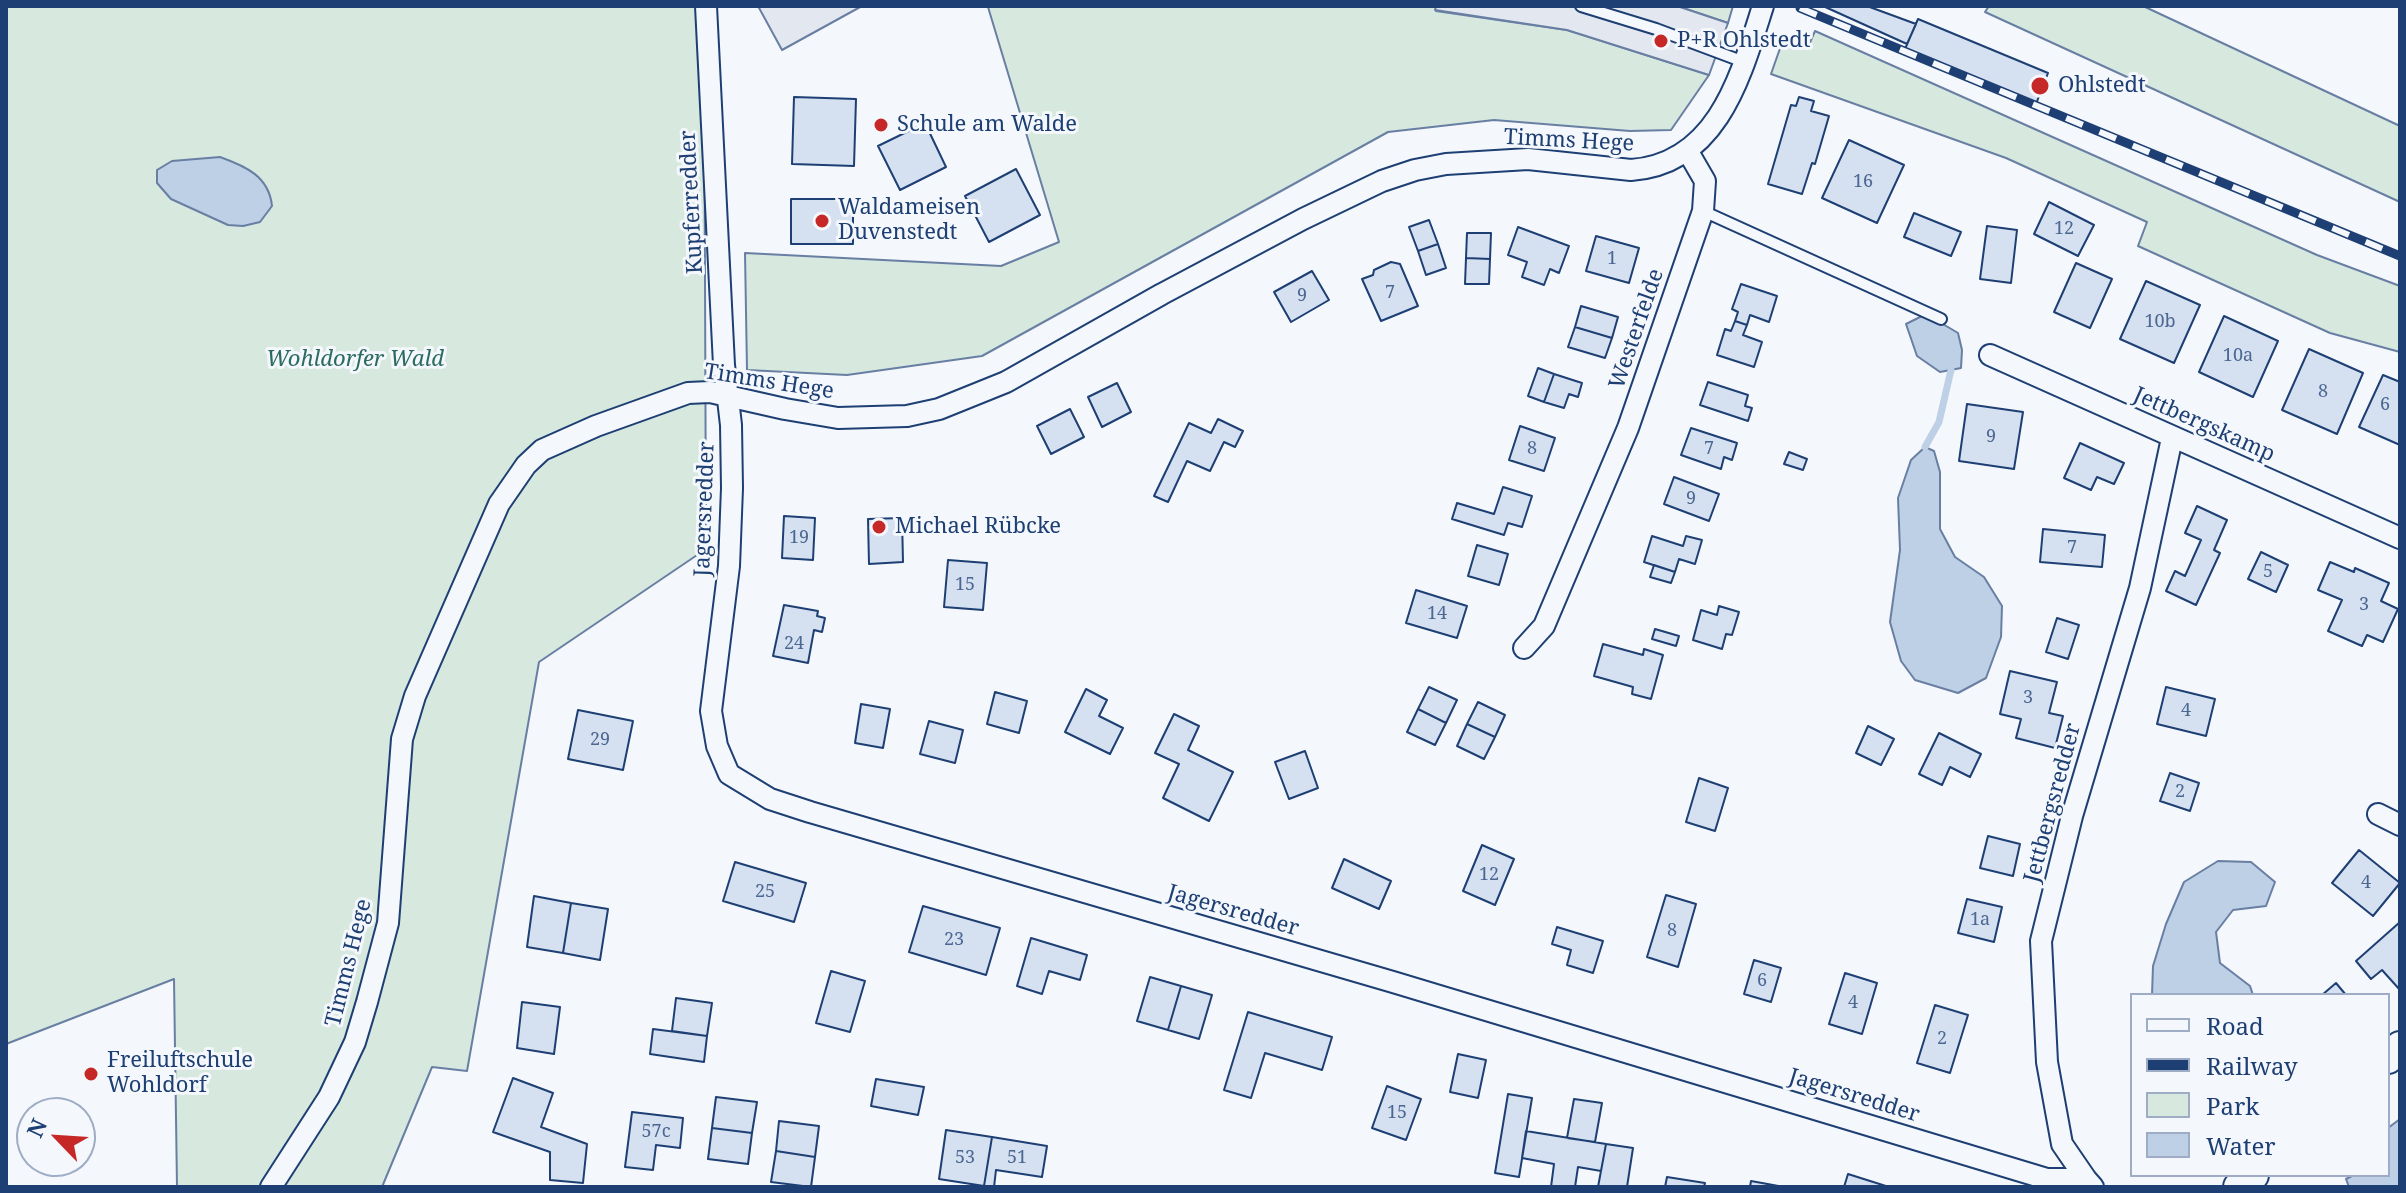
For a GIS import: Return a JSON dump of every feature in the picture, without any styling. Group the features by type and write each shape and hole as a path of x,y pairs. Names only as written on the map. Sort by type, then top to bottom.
{"street":[{"name":"Kupferredder","path":"706,6 728,395"},
{"path":"1687,150 1702,138 1724,110 1763,6"},
{"name":"Timms Hege","path":"271,1187 329,1097 355,1042 388,923 401,748 407,717 431,655 499,504 526,465 542,450 561,439 670,398 710,392 838,418 907,416 939,409 1006,382 1162,294 1382,181 1446,164 1528,159 1603,168 1648,169 1687,150"},
{"name":"Westerfelde","path":"1524,648 1544,626 1628,428 1703,211 1705,181 1687,150"},
{"name":"Jettbergskamp","path":"1990,355 2400,538"},
{"name":"Jagersredder","path":"728,395 732,488 729,566 711,711 717,746 729,774 770,799 1408,986 2047,1179 2090,1183"},
{"name":"Jettbergsredder","path":"2090,1183 2062,1144 2047,1062 2041,941 2072,816 2140,588 2172,438"},
{"path":"2378,814 2400,825"}],"lane":[{"path":"1581,6 1656,29 1744,62"},
{"path":"1703,211 1941,319"}],"green space":[{"name":"Wohldorfer Wald","path":"6,6 704,6 706,549 539,662 467,1071 432,1067 382,1187 177,1187 174,979 6,1044"},
{"path":"1436,6 1436,11 1567,30 1709,75 1671,130 1630,131 1494,120 1388,132 982,356 847,375 747,370 745,253 1001,266 1059,242 988,7"},
{"path":"1677,6 1733,6 1728,23"},
{"path":"1989,6 2143,6 2400,126 2400,202 1985,12"},
{"path":"1815,31 2317,255 2400,286 2400,352 2330,333 2138,246 2147,222 2006,158 1771,74 1784,37 1808,47"}],"shaded area":[{"path":"758,6 862,6 782,50"},
{"name":"P+R Ohlstedt","path":"1436,6 1677,6 1728,23 1709,75 1567,30 1435,10"}],"water":[{"path":"220,157 247,169 266,187 272,206 260,222 228,225 171,199 157,183 157,170 172,161"},
{"path":"1926,314 1958,333 1962,350 1961,368 1940,372 1917,356 1906,324"},
{"path":"1925,447 1934,451 1940,472 1940,529 1955,557 1984,577 2002,606 2001,637 1986,678 1958,693 1915,680 1901,661 1890,622 1900,550 1898,498 1911,460"},
{"path":"2218,861 2251,862 2275,882 2266,906 2233,910 2216,932 2220,963 2250,986 2252,993 2152,993 2153,966 2184,882"},
{"path":"2400,1119 2400,1187 2349,1187 2346,1179 2350,1177 2390,1177 2390,1126"}],"building":[{"path":"1823,6 1867,6 1916,24 1907,44"},
{"path":"1918,19 2048,73 2036,104 1905,49"},
{"path":"794,97 856,99 854,166 792,164"},
{"path":"1799,97 1814,101 1811,111 1829,116 1815,164 1812,163 1802,194 1768,184 1791,105 1796,106"},
{"path":"925,123 946,167 900,190 878,146"},
{"path":"1849,140 1904,165 1877,223 1822,198"},
{"path":"1016,169 1040,215 989,242 965,196"},
{"name":"Waldameisen Duvenstedt","path":"791,199 853,199 853,244 791,244"},
{"path":"2049,202 2094,225 2078,256 2034,234"},
{"path":"1914,213 1961,232 1951,256 1904,237"},
{"path":"1429,220 1438,244 1418,251 1409,227"},
{"path":"1987,226 2017,230 2011,283 1980,279"},
{"path":"1518,227 1569,246 1559,273 1550,269 1544,285 1522,277 1527,262 1508,255"},
{"path":"1467,233 1491,233 1490,259 1466,258"},
{"path":"1596,236 1639,248 1629,283 1586,271"},
{"path":"1438,244 1446,268 1426,275 1418,251"},
{"path":"1466,258 1490,259 1489,284 1465,284"},
{"path":"1391,262 1400,264 1418,306 1381,321 1362,279"},
{"path":"2076,263 2112,279 2090,328 2054,312"},
{"path":"1312,271 1329,300 1291,322 1274,292"},
{"path":"2146,281 2200,305 2174,363 2120,339"},
{"path":"1741,284 1777,296 1769,322 1750,315 1747,325 1735,321 1738,312 1732,309"},
{"path":"1581,306 1618,317 1612,338 1575,327"},
{"path":"2224,316 2278,341 2253,397 2199,372"},
{"path":"1735,321 1747,325 1743,335 1762,342 1754,367 1717,355 1725,329 1731,331"},
{"path":"1575,327 1612,338 1605,358 1568,347"},
{"path":"2309,349 2363,373 2337,434 2282,410"},
{"path":"1538,368 1554,374 1544,402 1528,396"},
{"path":"1554,374 1582,383 1578,397 1569,394 1564,408 1544,402"},
{"path":"2383,375 2400,382 2400,445 2359,427"},
{"path":"1708,382 1748,395 1745,406 1752,408 1748,421 1700,405"},
{"path":"1117,383 1131,412 1102,427 1088,397"},
{"path":"1967,404 2023,412 2014,469 1959,461"},
{"path":"1070,409 1084,437 1051,454 1037,426"},
{"path":"1218,419 1243,431 1235,447 1224,442 1210,471 1187,461 1168,502 1154,496 1189,423 1211,433"},
{"path":"1520,426 1555,438 1544,471 1509,460"},
{"path":"1691,428 1737,443 1732,460 1724,457 1721,469 1681,455"},
{"path":"2080,443 2124,463 2114,484 2097,477 2091,490 2064,478"},
{"path":"1789,452 1807,459 1803,470 1784,464"},
{"path":"1674,477 1719,494 1709,521 1664,504"},
{"path":"1503,487 1532,496 1522,527 1508,523 1504,535 1452,519 1457,503 1494,514"},
{"path":"2197,506 2227,520 2214,550 2220,553 2196,605 2166,591 2175,571 2185,576 2201,540 2185,533"},
{"path":"784,516 815,518 813,560 782,558"},
{"path":"902,518 903,562 869,564 868,519"},
{"path":"2043,529 2105,535 2102,567 2040,562"},
{"path":"1652,536 1683,546 1686,536 1702,540 1695,564 1679,559 1675,572 1644,562"},
{"path":"1477,545 1508,554 1499,585 1468,576"},
{"path":"2261,552 2288,565 2276,592 2248,579"},
{"path":"948,560 987,563 983,610 944,607"},
{"path":"2330,562 2354,572 2355,568 2389,583 2381,601 2398,609 2383,642 2367,635 2362,646 2328,631 2342,600 2318,590"},
{"path":"1654,565 1675,572 1671,583 1650,577"},
{"path":"1416,590 1467,606 1457,638 1406,623"},
{"path":"784,605 818,611 817,616 825,618 822,632 814,630 808,663 773,656"},
{"path":"1719,606 1739,612 1732,635 1726,634 1722,649 1693,640 1701,610 1717,615"},
{"path":"2057,618 2079,625 2068,659 2046,652"},
{"path":"1655,629 1679,636 1676,646 1652,639"},
{"path":"1603,644 1643,655 1644,649 1663,655 1651,699 1632,694 1633,687 1594,676"},
{"path":"2010,671 2057,682 2049,713 2063,716 2055,748 2016,738 2021,719 2000,714"},
{"path":"1429,687 1457,700 1446,723 1418,709"},
{"path":"2166,687 2215,699 2206,736 2157,724"},
{"path":"1086,689 1107,700 1099,716 1123,728 1110,754 1065,732"},
{"path":"995,692 1027,701 1019,733 987,724"},
{"path":"1478,702 1505,715 1495,737 1467,724"},
{"path":"861,704 890,709 883,748 855,743"},
{"path":"1418,709 1446,723 1435,745 1407,732"},
{"path":"578,710 633,721 623,770 568,759"},
{"path":"1174,714 1199,726 1188,750 1233,772 1209,821 1163,798 1179,764 1155,753"},
{"path":"929,721 963,730 955,763 920,754"},
{"path":"1467,724 1495,737 1484,759 1457,746"},
{"path":"1868,726 1894,739 1881,765 1856,753"},
{"path":"1939,733 1981,754 1970,777 1950,767 1942,785 1919,774"},
{"path":"1305,751 1318,788 1289,799 1275,762"},
{"path":"2170,773 2199,783 2190,811 2160,801"},
{"path":"1699,778 1728,788 1715,831 1686,822"},
{"path":"1988,836 2020,844 2013,876 1980,868"},
{"path":"1482,845 1514,859 1495,905 1463,891"},
{"path":"2359,850 2400,883 2373,916 2332,883"},
{"path":"1344,859 1391,881 1379,909 1332,888"},
{"path":"735,862 806,883 794,922 723,901"},
{"path":"1666,895 1696,904 1678,967 1647,957"},
{"path":"534,896 571,903 563,953 527,947"},
{"path":"1967,899 2002,907 1994,942 1958,933"},
{"path":"571,903 608,909 600,960 563,953"},
{"path":"923,906 1000,928 986,975 909,952"},
{"path":"2400,922 2400,990 2382,970 2371,979 2356,961"},
{"path":"1557,927 1603,941 1593,973 1567,965 1571,950 1552,944"},
{"path":"1031,938 1087,955 1080,980 1049,971 1042,994 1017,986"},
{"path":"1754,960 1781,968 1771,1002 1744,994"},
{"path":"831,971 865,981 850,1032 816,1023"},
{"path":"1845,973 1877,983 1862,1034 1829,1024"},
{"path":"1150,977 1181,986 1168,1030 1137,1021"},
{"path":"2336,983 2344,993 2324,993"},
{"path":"1181,986 1212,995 1199,1039 1168,1030"},
{"path":"676,998 712,1003 707,1036 672,1031"},
{"path":"522,1002 560,1007 554,1054 517,1048"},
{"path":"1935,1005 1968,1015 1950,1073 1917,1063"},
{"path":"1248,1012 1332,1037 1322,1070 1265,1053 1251,1098 1224,1090"},
{"path":"653,1029 707,1036 704,1062 650,1054"},
{"path":"1458,1054 1486,1060 1478,1098 1450,1092"},
{"path":"513,1078 553,1093 541,1127 587,1144 583,1183 550,1180 550,1152 493,1132"},
{"path":"876,1079 924,1087 918,1115 871,1106"},
{"path":"1387,1086 1421,1099 1406,1140 1372,1128"},
{"path":"1508,1094 1532,1098 1519,1177 1495,1173"},
{"path":"716,1097 757,1102 752,1133 712,1128"},
{"path":"1574,1099 1602,1103 1595,1142 1567,1138"},
{"path":"632,1112 683,1118 680,1148 656,1145 653,1170 625,1167"},
{"path":"779,1121 819,1126 815,1157 776,1151"},
{"path":"712,1128 752,1133 748,1164 708,1159"},
{"path":"946,1130 992,1137 984,1186 939,1179"},
{"path":"1526,1131 1606,1144 1601,1171 1578,1167 1575,1187 1551,1187 1554,1164 1522,1158"},
{"path":"992,1137 1047,1146 1042,1177 996,1170 994,1187 984,1186"},
{"path":"1606,1144 1633,1148 1627,1187 1598,1187"},
{"path":"776,1151 815,1157 811,1187 771,1182"},
{"path":"1848,1174 1889,1187 1844,1187"},
{"path":"1667,1177 1705,1183 1704,1187 1665,1187"},
{"path":"1751,1181 1784,1187 1750,1187"}],"waterway":[{"path":"1925,447 1939,422 1951,370"}],"railway":[{"path":"1800,8 2400,256"}],"place":[{"name":"P+R Ohlstedt","path":"1661,41"},
{"name":"Ohlstedt","path":"2040,86"},
{"name":"Schule am Walde","path":"881,125"},
{"name":"Waldameisen Duvenstedt","path":"822,221"},
{"name":"Michael Rübcke","path":"879,527"},
{"name":"Freiluftschule Wohldorf","path":"91,1074"}]}
